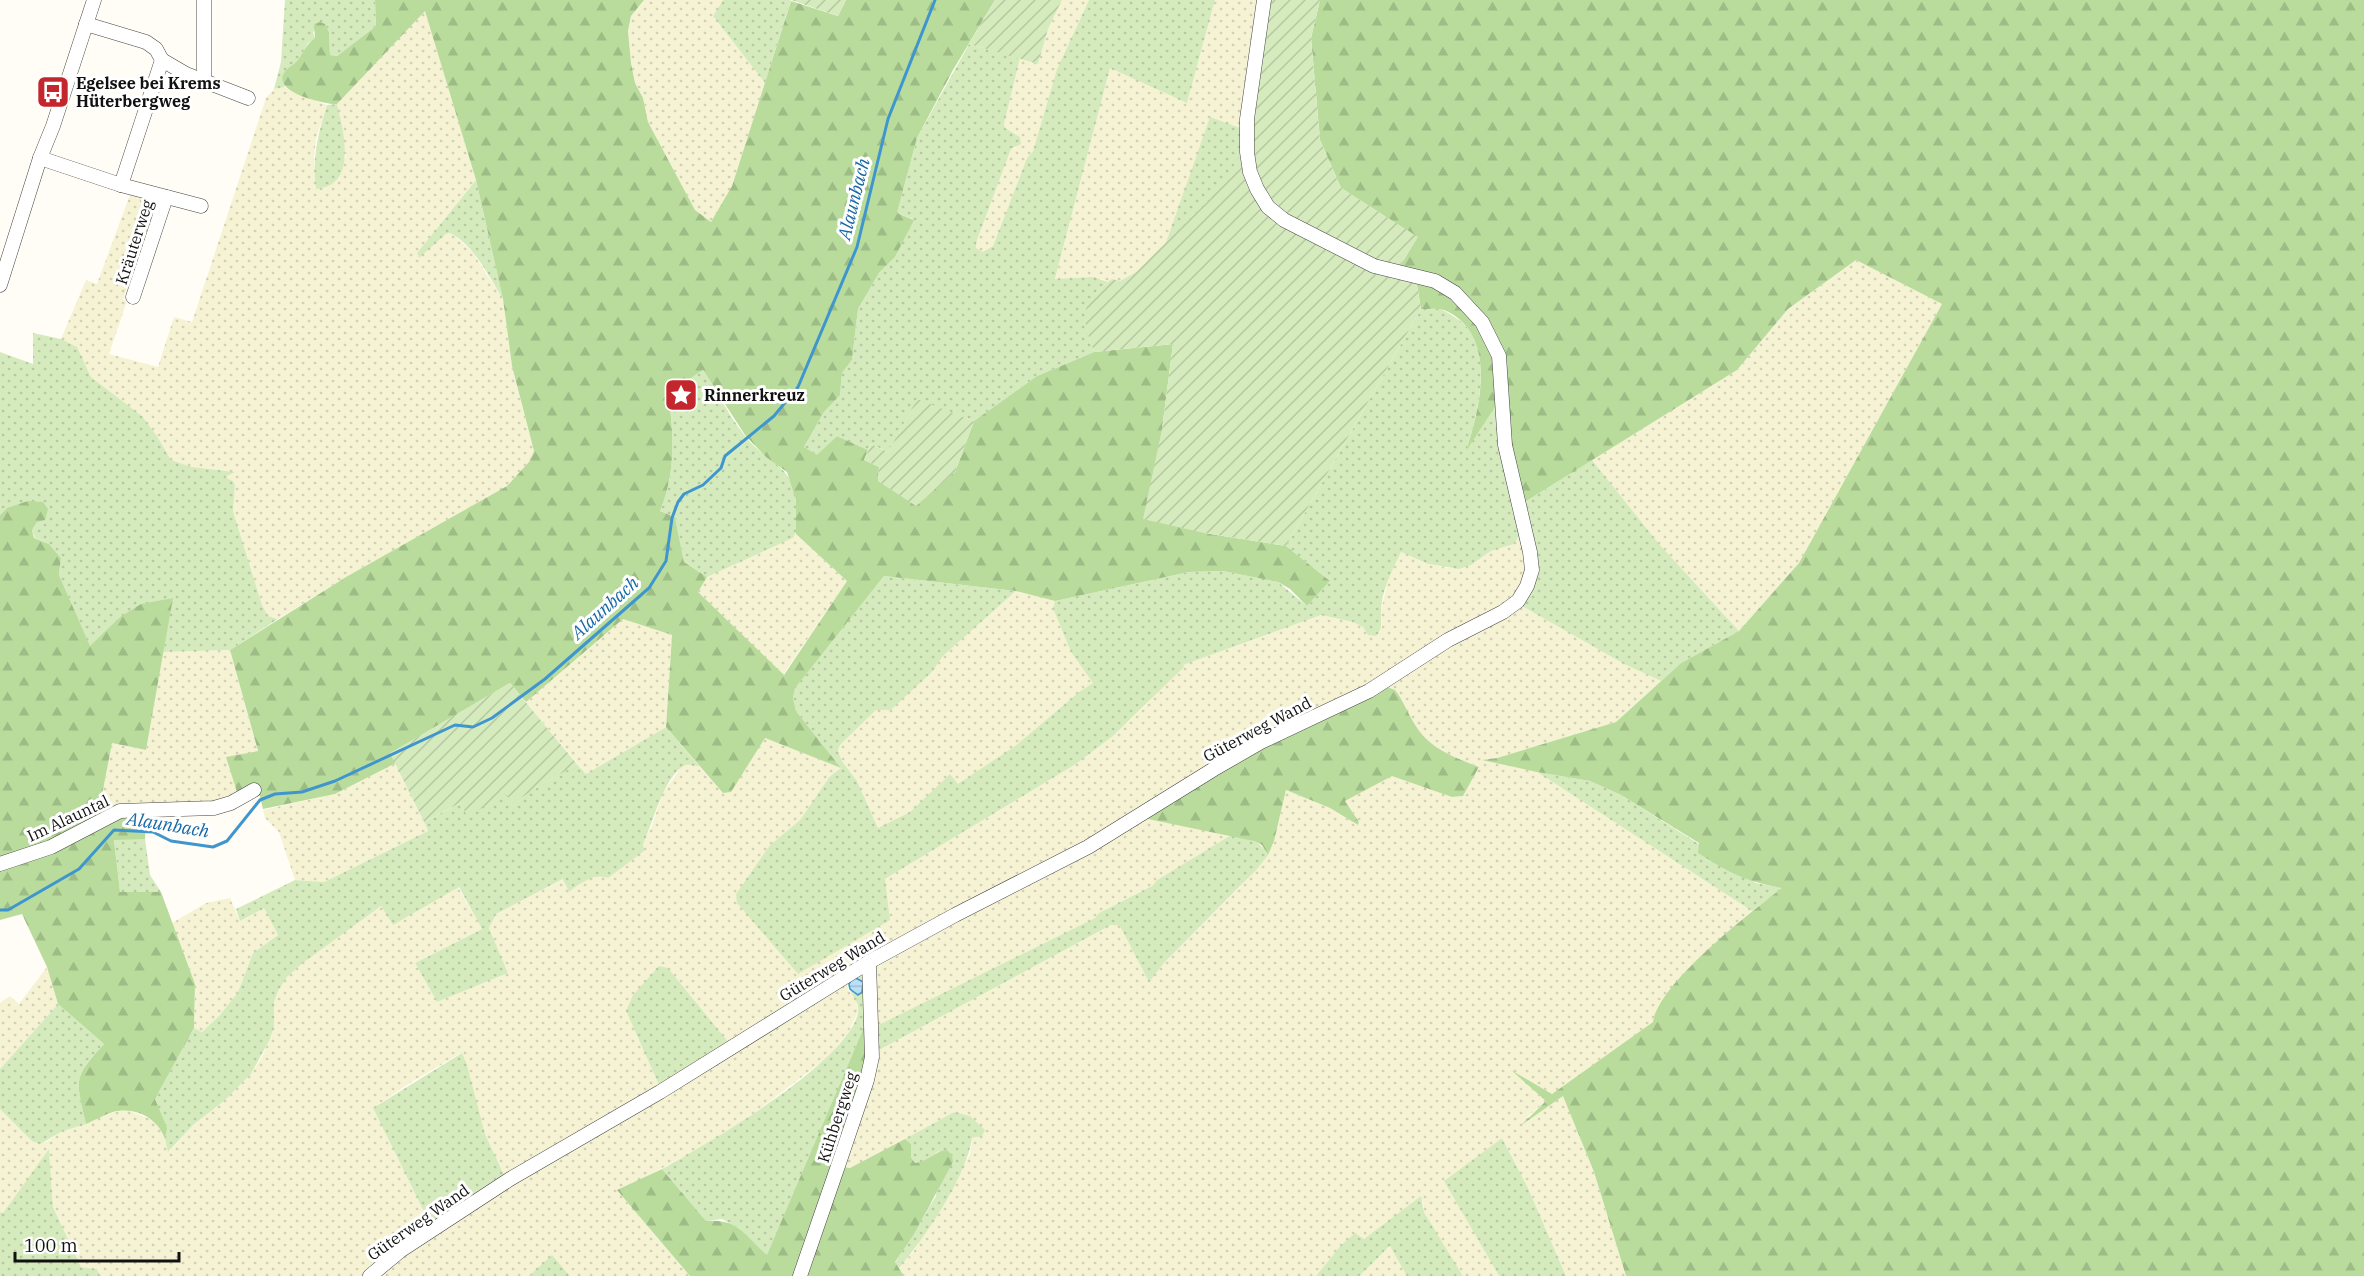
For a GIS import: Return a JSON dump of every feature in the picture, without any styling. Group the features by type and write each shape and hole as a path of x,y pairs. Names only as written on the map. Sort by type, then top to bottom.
{"street":[{"path":"0,285 94,0"},
{"path":"204,0 204,82"},
{"name":"Güterweg Wand","path":"370,1276 400,1251 510,1179 660,1092 869,962 1088,847 1262,742 1369,691 1448,640 1503,612 1518,601 1527,586 1532,570 1530,552 1505,445 1499,356 1482,322 1455,293 1435,281 1416,274 1393,272 1365,262 1284,220 1268,207 1257,189 1250,172 1247,152 1247,119 1264,0"},
{"path":"86,24 146,42 156,49 162,60 204,82 248,98"},
{"path":"121,185 162,60"},
{"path":"40,158 121,185 201,206"},
{"name":"Kräuterweg","path":"133,297 166,197"},
{"name":"Im Alauntal","path":"0,864 51,847 120,811 214,808 231,803 254,790"},
{"name":"Kühbergweg","path":"800,1276 846,1143 872,1057 869,962"}],"shaded area":[{"path":"644,0 723,0 713,16 765,83 732,186 711,223 695,210 648,122 643,98 635,83 628,31 631,16"},
{"path":"1062,0 1089,0 1057,69 1033,151 1027,158 993,246 983,253 975,248 976,243 1011,149 1016,148 1020,137 1005,128 1004,124 1020,58 1038,63 1048,29"},
{"path":"1215,0 1260,0 1243,129 1210,118 1165,245 1136,272 1120,281 1055,280 1110,67 1187,103"},
{"path":"425,10 476,180 417,253 419,257 446,234 454,235 473,253 503,299 512,366 534,451 529,462 507,486 346,577 278,619 268,616 262,605 233,511 235,484 224,477 234,472 192,467 171,460 142,416 91,377 84,362 61,339 86,280 97,284 131,192 155,200 156,213 137,272 130,279 123,300 127,301 109,354 158,367 174,317 192,322 266,98 274,89 285,87 327,105 316,139 314,157 316,188 346,157 337,104"},
{"path":"1856,260 1942,304 1799,563 1739,631 1660,545 1592,460 1737,370 1788,309"},
{"path":"1521,533 1528,569 1514,598 1391,671 1137,812 730,1044 668,968 626,1011 659,1085 505,1177 485,1134 461,1053 410,1083 373,1108 431,1226 364,1276 100,1276 97,1269 81,1267 53,1207 49,1150 3,1213 0,1212 0,1109 17,1126 46,1142 63,1131 114,1112 128,1110 153,1120 162,1130 169,1152 193,1125 224,1101 251,1074 262,1057 274,1027 274,1002 278,991 287,977 303,963 382,905 393,925 458,887 482,929 415,963 437,1002 508,973 489,928 496,914 564,879 569,892 586,880 600,875 642,844 651,828 663,793 682,766 690,764 700,767 723,793 765,738 841,768 830,776 800,820 770,845 762,858 885,879 1076,764 1113,736 1146,705 1182,665 1321,615 1353,622 1363,627 1368,635 1382,627 1381,611 1388,579 1401,552 1428,564 1448,568 1471,565 1491,551 1514,544"},
{"path":"796,534 847,581 783,675 698,592 707,577 793,538"},
{"path":"1016,591 1055,601 1054,608 1071,652 1094,683 1079,692 1015,746 958,785 950,774 910,812 878,828 857,781 842,761 838,751 840,745 876,710 891,710 932,672 943,656"},
{"path":"1520,605 1624,664 1661,681 1616,722 1497,758 1485,759 1537,772 1752,911 1689,967 1653,1022 1552,1094 1515,1072 1546,1101 1524,1120 1563,1095 1594,1172 1626,1276 1566,1276 1528,1188 1502,1138 1445,1181 1499,1276 1463,1276 1424,1212 1423,1201 1364,1239 1341,1245 1316,1276 904,1276 899,1268 913,1252 953,1186 970,1154 972,1138 965,1116 954,1112 863,1163 849,1168 835,1166 868,1056 1111,925 1120,926 1149,981 1268,855 1274,841 1286,790 1330,808 1358,825 1359,822 1345,801 1393,775 1452,797 1463,796 1479,767 1430,745 1422,737 1395,690 1385,686 1412,667"},
{"path":"623,619 672,635 666,727 586,774 526,702"},
{"path":"230,650 258,752 238,795 229,800 98,817 112,743 146,750 163,652"},
{"path":"396,763 428,831 324,882 295,880 279,832 265,818 263,810 335,794"},
{"path":"1143,818 1231,835 1157,880 1152,886 1099,913 1095,918 868,1030 860,975 869,966"},
{"path":"230,898 240,921 264,907 278,935 253,953 238,992 220,1015 202,1032 194,1028 195,984 172,923 206,903"},
{"path":"47,967 58,1004 0,1069 0,1003 10,996 19,1004"},
{"path":"847,980 848,990 855,998 859,1010 848,1033 828,1057 713,1141 617,1190 690,1276 570,1276 552,1256 532,1276 377,1276 403,1255 512,1183"},
{"path":"1391,1246 1407,1276 1359,1276 1367,1267"}],"green space":[{"path":"285,0 375,0 376,26 337,56 330,55 329,32 325,24 313,32 315,38 308,43 297,63 284,73 282,80 285,87 274,89 281,62"},
{"path":"375,0 644,0 631,16 628,31 635,83 643,98 648,122 695,210 711,222 732,186 791,1 838,16 846,0 995,0 953,70 917,138 897,213 914,220 895,257 879,273 858,309 852,360 842,373 840,395 824,412 804,447 817,455 837,436 868,450 864,460 879,467 878,481 896,492 955,472 974,421 1037,376 1094,352 1173,344 1162,429 1204,533 1286,546 1330,581 1307,606 1290,589 1278,582 1223,571 1189,572 1055,601 1016,591 884,576 795,688 793,698 796,711 841,768 765,738 731,792 723,793 666,727 672,635 623,619 526,702 510,683 391,753 396,763 335,794 263,809 257,785 238,795 226,757 258,751 230,650 346,577 507,486 529,462 534,451 512,366 503,299 476,180 425,11 337,104 302,96 285,86 282,80 285,71 298,60 307,45 315,38 314,24 320,22 325,24 329,32 330,55 337,56 376,26","holes":["703,370 745,435 766,457 787,472 796,500 796,534 847,581 784,675 698,592 707,577 684,562 675,517 660,511 669,482 672,453 672,423 668,393"]},
{"path":"723,0 791,0 765,83 713,16"},
{"path":"791,0 846,0 838,16"},
{"path":"995,0 1062,0 1048,29 1038,64 969,44"},
{"path":"1089,0 1215,0 1187,103 1110,68 1055,279 1094,277 1108,282 1092,297 1086,313 1086,322 1094,352 1037,376 974,421 917,400 888,452 871,444 868,450 837,436 817,456 804,447 824,412 840,394 842,373 852,360 858,309 879,273 895,257 913,219 897,213 917,138 969,44 1020,58 1004,124 1005,128 1020,137 1021,144 1011,149 976,243 976,248 983,252 993,246 1027,158 1033,151 1057,69"},
{"path":"1260,0 1320,0 1311,38 1320,140 1341,188 1418,237 1394,276 1416,279 1421,309 1286,546 1204,533 1143,519 1162,429 1173,344 1094,352 1085,319 1088,303 1093,295 1112,279 1120,281 1136,272 1210,199 1243,151"},
{"path":"1320,0 2364,0 2364,1276 1626,1276 1594,1172 1563,1096 1520,1126 1546,1101 1511,1070 1552,1094 1653,1022 1659,1006 1688,969 1729,931 1782,888 1747,879 1719,866 1698,853 1699,843 1621,795 1590,781 1482,760 1497,758 1616,722 1681,663 1739,631 1799,563 1942,304 1856,260 1788,309 1737,370 1523,503 1510,444 1505,392 1466,451 1480,394 1479,353 1473,336 1461,321 1444,310 1421,309 1416,279 1394,277 1417,237 1341,188 1320,140 1311,38"},
{"path":"337,104 344,142 343,168 338,178 329,186 316,189 315,156 321,126 327,105"},
{"path":"1210,117 1243,129 1243,152 1230,176 1220,188 1165,245"},
{"path":"476,180 503,299 474,253 459,238 450,233 419,258 417,253"},
{"path":"1421,309 1439,309 1448,313 1468,329 1476,343 1481,378 1476,416 1467,448 1497,404 1521,533 1514,544 1491,551 1471,565 1459,569 1428,564 1401,552 1385,589 1381,605 1381,628 1376,636 1368,635 1363,627 1353,622 1321,615 1183,665 1184,667 1113,736 1076,764 885,879 890,920 798,974 737,903 736,894 770,845 800,820 830,776 841,768 796,711 793,698 795,687 884,576 1016,591 943,656 932,672 891,710 876,710 840,745 838,751 842,761 857,781 878,828 910,812 950,774 958,784 1015,746 1093,683 1071,652 1053,608 1055,601 1189,572 1223,571 1278,582 1307,606 1330,581 1286,546"},
{"path":"33,333 61,339 77,347 91,377 142,416 171,460 192,467 235,472 225,477 233,481 235,485 233,511 262,605 268,616 278,619 230,650 163,652 172,598 120,617 90,647 59,575 61,558 49,544 35,538 32,530 37,522 7,508 0,515 0,352 33,364"},
{"path":"703,370 745,436 787,474 792,484 797,512 796,532 793,538 707,577 684,562 675,517 660,511 669,482 672,453 672,423 668,392"},
{"path":"917,399 974,421 955,472 916,506 878,481 879,467 864,460 871,444 888,452"},
{"path":"1592,460 1660,545 1739,631 1681,663 1661,681 1624,664 1520,605 1532,588 1523,503"},
{"path":"28,501 43,502 48,509 45,520 37,522 32,530 34,538 49,544 61,558 59,575 90,646 120,617 141,604 173,598 146,750 112,743 98,816 146,805 145,839 114,840 120,892 161,892 195,984 194,1028 155,1099 167,1128 165,1139 157,1125 145,1115 137,1112 113,1112 86,1124 80,1098 79,1080 86,1065 104,1044 58,1004 47,967 22,914 0,920 0,515 7,508"},
{"path":"510,683 577,764 512,803 505,793 468,817 460,803 424,822 390,753"},
{"path":"1385,686 1395,690 1414,723 1427,739 1442,751 1479,767 1463,796 1452,797 1392,776 1345,801 1359,822 1358,825 1330,808 1286,790 1274,841 1268,855 1262,845 1254,841 1143,818 1264,746"},
{"path":"666,727 700,767 686,765 675,773 659,802 643,844 644,851 608,878 592,878 569,892 563,879 496,914 489,928 508,973 437,1002 415,963 482,929 459,887 393,925 381,906 287,977 274,1002 274,1027 269,1041 251,1074 224,1101 193,1125 168,1152 165,1139 166,1128 155,1099 194,1028 202,1032 220,1015 238,992 253,953 278,935 264,908 240,921 236,909 295,880 324,882 428,831 424,822 460,803 468,816 505,792 512,802 577,764 586,774"},
{"path":"1537,772 1590,781 1621,795 1756,883 1783,888 1752,911"},
{"path":"1231,835 1257,843 1268,855 1258,868 1164,963 1149,982 1120,926 1111,925 868,1056 868,1030 1095,918 1099,913 1152,886 1157,880"},
{"path":"114,839 145,839 150,875 161,892 120,892"},
{"path":"659,966 668,968 730,1044 659,1085 626,1011 633,995"},
{"path":"860,975 864,979 867,1020 767,1256 740,1229 722,1219 706,1221 662,1169 741,1122 803,1078 829,1055 848,1033 858,1013 858,1005 847,980"},
{"path":"58,1004 104,1044 86,1064 79,1080 80,1098 86,1124 63,1131 40,1144 32,1141 0,1109 0,1069"},
{"path":"867,1020 868,1056 835,1166 850,1168 905,1139 911,1144 911,1157 915,1163 947,1150 952,1155 953,1162 914,1234 895,1262 904,1276 690,1276 617,1190 662,1169 706,1221 726,1222 734,1225 767,1255"},
{"path":"462,1053 485,1134 505,1177 431,1226 373,1108"},
{"path":"954,1112 970,1116 985,1130 982,1136 972,1138 962,1170 943,1206 899,1268 895,1263 936,1196 939,1151 922,1163 915,1163 911,1157 911,1144 905,1139"},
{"path":"1502,1138 1528,1188 1566,1276 1499,1276 1444,1181"},
{"path":"49,1149 53,1207 81,1267 97,1269 100,1276 0,1276 0,1212 3,1213"},
{"path":"1421,1196 1424,1212 1463,1276 1407,1276 1390,1246 1359,1276 1316,1276 1341,1245 1355,1233 1364,1239"},
{"path":"552,1255 570,1276 532,1276 531,1274"}],"water":[{"path":"856,978 863,982 862,992 858,995 850,989 849,984 852,979"}],"waterway":[{"name":"Alaunbach","path":"0,910 8,910 79,869 114,830 153,832 171,841 213,847 227,841 260,800 275,794 302,792 335,781 455,725 473,727 492,718 545,679 649,588 666,561 672,518 678,502 684,494 703,485 721,468 725,456 774,416 798,387 857,247 888,119 935,0"}],"place":[{"name":"Egelsee bei Krems Hüterbergweg","path":"53,92"},
{"name":"Rinnerkreuz","path":"681,395"}]}
